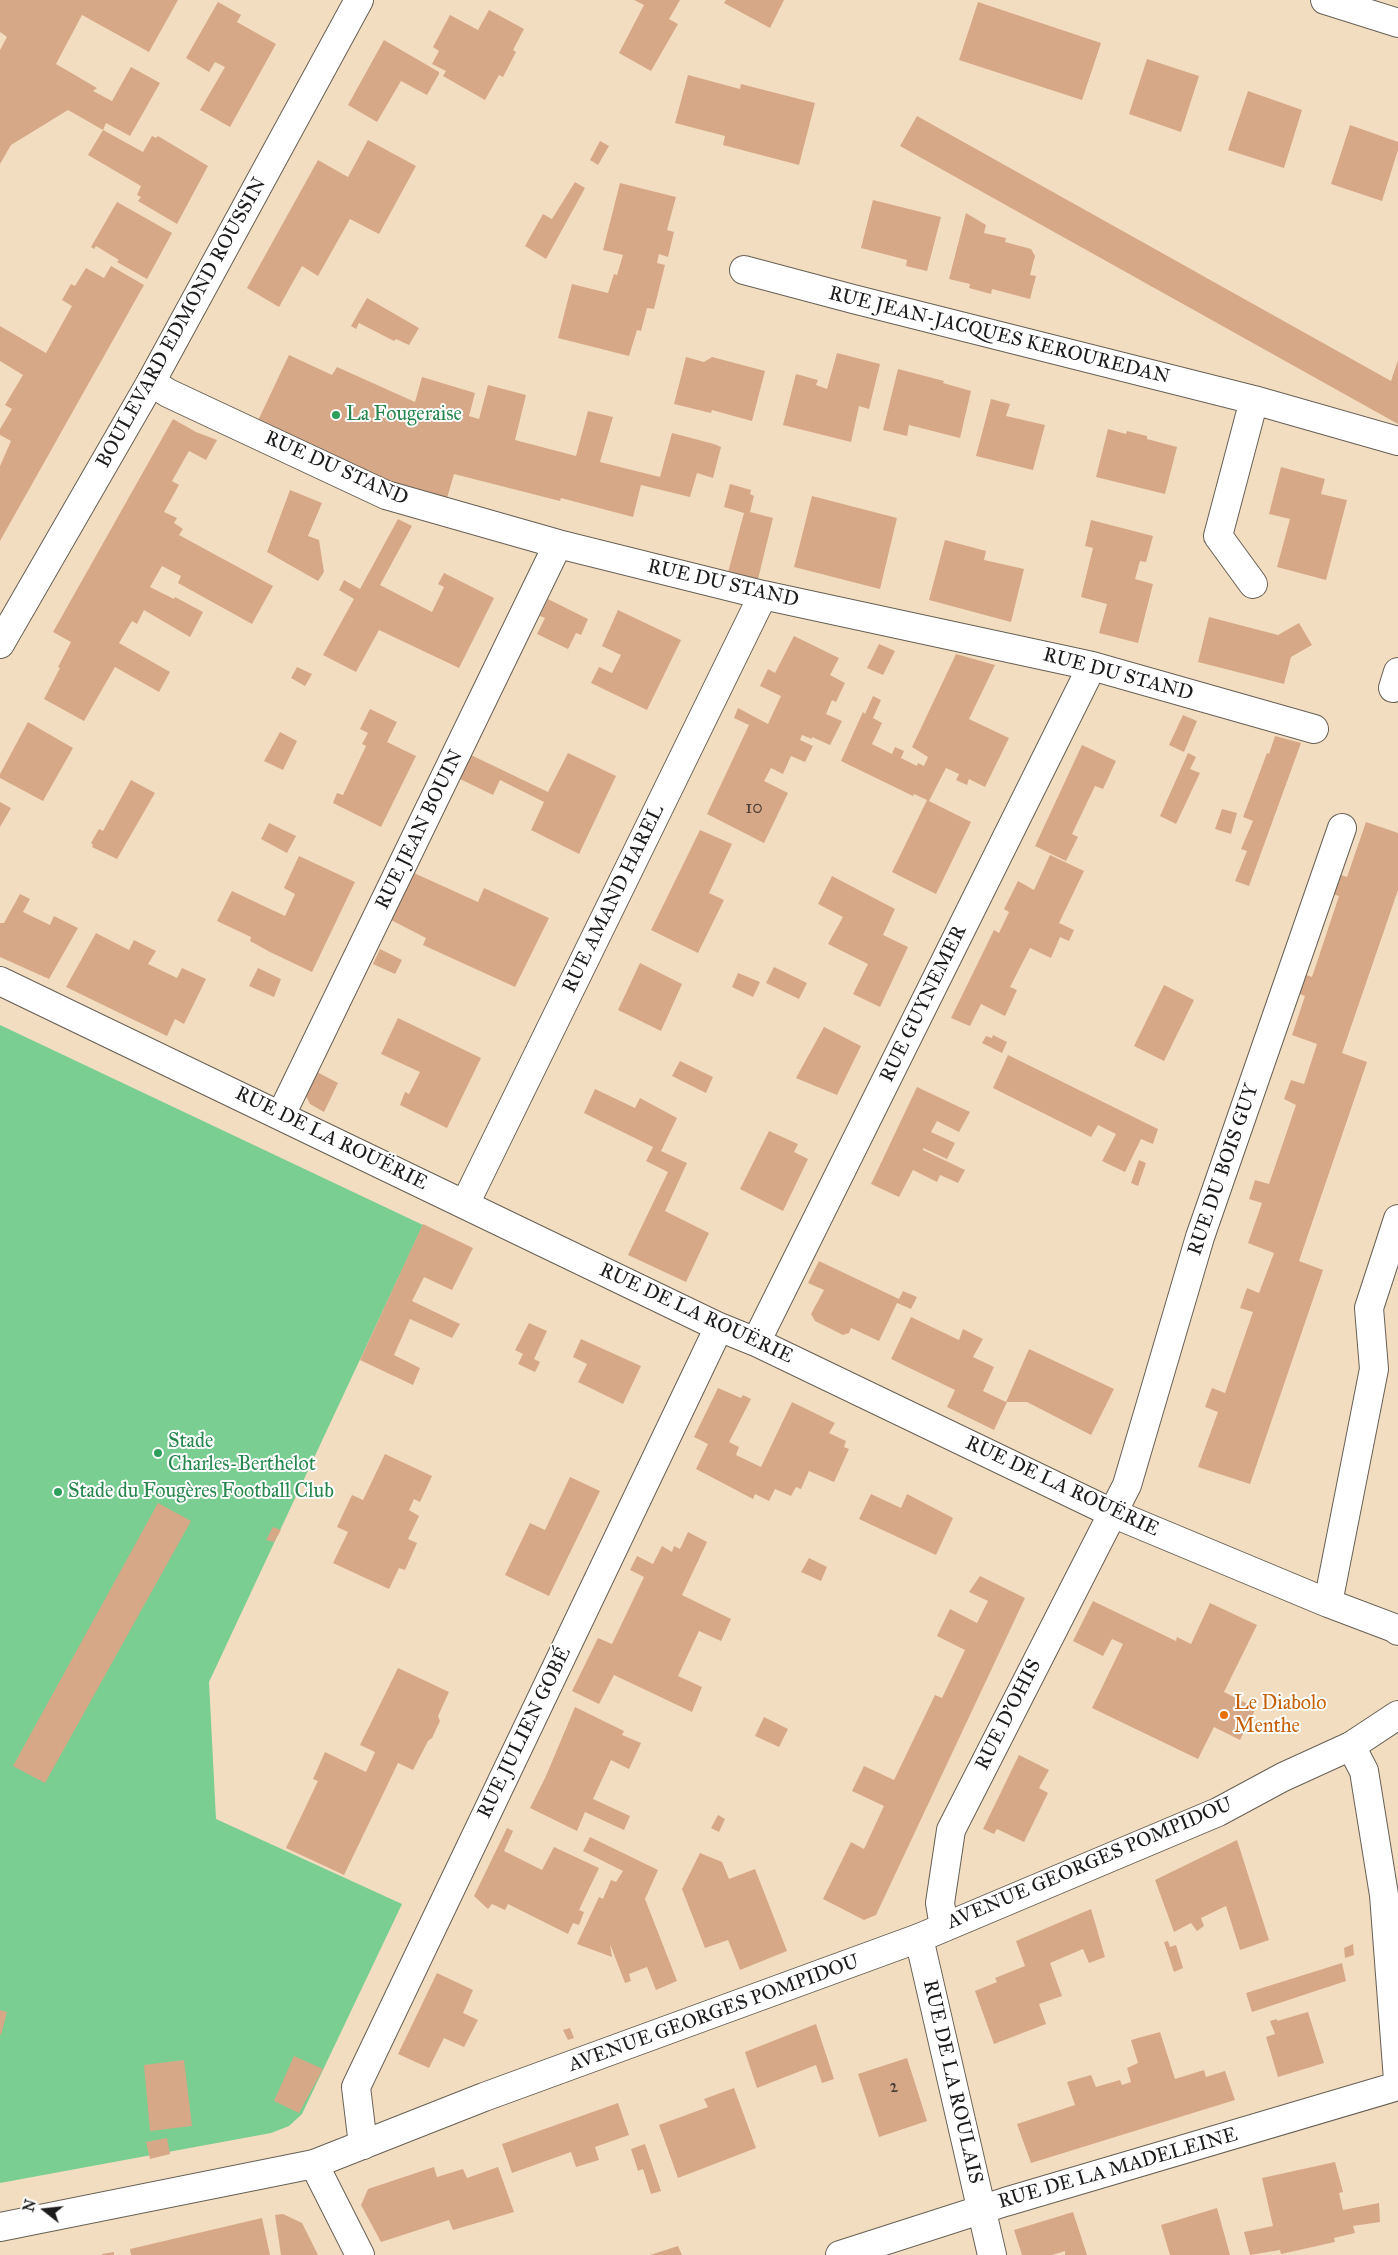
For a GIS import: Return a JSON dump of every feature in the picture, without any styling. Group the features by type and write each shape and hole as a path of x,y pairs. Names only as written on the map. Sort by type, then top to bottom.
{"street":[{"name":"BOULEVARD EDMOND ROUSSIN","path":"0,644 152,382 359,0"},
{"path":"1325,0 1398,23"},
{"name":"RUE JEAN-JACQUES KEROUREDAN","path":"744,270 853,300 1254,400 1398,441"},
{"name":"RUE DU STAND","path":"152,382 168,392 386,495 558,544 763,595 1092,666 1314,729"},
{"path":"1253,584 1218,536 1254,400"},
{"name":"RUE JEAN BOUIN","path":"281,1115 558,544"},
{"name":"RUE AMAND HAREL","path":"465,1204 763,595"},
{"name":"RUE GUYNEMER","path":"756,1342 1092,666"},
{"name":"RUE DU BOIS GUY","path":"1112,1513 1127,1485 1200,1237 1342,828"},
{"name":"RUE DE LA ROUËRIE","path":"0,981 719,1327 756,1342 1112,1513 1328,1603 1394,1628 1398,1632"},
{"path":"1328,1603 1374,1369 1369,1308 1398,1219"},
{"name":"RUE JULIEN GOBÉ","path":"363,2145 356,2087 719,1327"},
{"name":"RUE D'OHIS","path":"944,1927 940,1903 951,1830 1112,1513"},
{"name":"AVENUE GEORGES POMPIDOU","path":"0,2227 314,2164 484,2097 919,1938 1218,1812 1283,1777 1351,1746 1398,1715"},
{"path":"1351,1746 1364,1771 1391,1895 1392,2020 1398,2080"},
{"name":"RUE DE LA ROULAIS","path":"919,1938 992,2255"},
{"name":"RUE DE LA MADELEINE","path":"840,2255 981,2209 1398,2086"},
{"path":"314,2164 360,2255"}],"green space":[{"name":"Stade Charles-Berthelot","path":"0,1025 423,1225 209,1682 216,1819 402,1904 302,2114 289,2126 271,2133 0,2183"}],"building":[{"path":"0,0 178,0 149,52 82,15 56,64 97,88 93,91 112,101 131,67 160,83 130,136 106,123 103,130 68,110 11,145 0,164 0,50 7,37 0,32"},
{"path":"634,0 680,0 669,19 678,24 651,71 619,53 644,5"},
{"path":"726,0 784,0 770,28 724,3"},
{"path":"218,2 241,15 237,22 276,44 230,127 200,110 225,67 215,62 209,72 186,58"},
{"path":"978,2 1101,43 1082,100 959,60"},
{"path":"489,10 524,29 513,50 516,52 503,77 499,75 485,100 443,76 446,71 432,64 439,51 433,47 450,15 478,30"},
{"path":"384,40 439,72 439,74 427,95 401,81 377,122 348,105"},
{"path":"1147,59 1199,76 1181,132 1129,114"},
{"path":"688,75 740,89 741,84 815,103 799,165 723,145 725,136 675,123"},
{"path":"1248,91 1302,110 1284,168 1228,150"},
{"path":"917,116 1391,381 1398,360 1398,424 900,146"},
{"path":"1350,125 1398,142 1398,150 1382,201 1331,184"},
{"path":"103,130 143,152 152,136 156,138 158,136 208,166 177,224 138,201 141,197 137,195 141,186 88,155"},
{"path":"368,140 416,166 379,234 350,219 318,276 302,266 279,307 247,288 318,160 348,177"},
{"path":"600,141 609,146 598,165 590,160"},
{"path":"575,182 585,188 546,259 525,246 543,214 552,219"},
{"path":"620,183 676,197 667,230 674,232 668,257 659,254 657,263 665,265 654,309 647,308 641,331 637,330 629,356 558,338 572,284 608,293 614,274 617,275 623,255 603,250"},
{"path":"873,200 941,217 927,271 906,266 907,260 861,248"},
{"path":"117,202 172,233 147,279 117,262 119,260 96,246 94,249 91,247"},
{"path":"966,213 986,225 984,233 1006,238 1005,242 1031,249 1035,256 1030,275 1036,276 1030,299 992,289 991,294 969,288 970,284 949,279"},
{"path":"111,266 144,285 0,541 0,466 11,441 0,435 0,429 12,409 5,405 23,375 0,361 0,326 46,353 72,306 62,300 71,284 75,286 86,268 104,278"},
{"path":"367,298 419,328 409,345 396,339 394,341 359,323 356,329 351,326"},
{"path":"837,353 880,364 869,409 859,406 851,442 783,425 796,374 818,380 816,385 827,389"},
{"path":"289,355 332,375 337,367 415,402 422,377 475,393 469,416 479,419 488,385 526,395 515,440 576,456 588,411 613,417 600,462 660,477 672,433 721,447 713,478 697,473 690,497 641,485 633,517 561,498 560,501 454,474 445,505 254,429"},
{"path":"686,357 704,362 712,357 765,371 752,421 712,410 711,413 674,404"},
{"path":"898,369 944,381 943,383 971,391 960,438 909,425 907,436 883,430"},
{"path":"991,399 1010,404 1006,416 1045,425 1033,470 976,456"},
{"path":"173,419 196,432 217,440 206,460 189,451 172,481 179,485 164,512 177,518 174,523 183,529 179,535 273,586 252,624 178,583 181,576 162,566 150,587 174,599 175,597 203,612 190,637 144,610 137,624 132,621 119,643 170,672 159,692 115,667 84,721 44,699 71,642 53,632"},
{"path":"1108,429 1126,434 1127,431 1147,436 1147,439 1177,447 1165,494 1096,477"},
{"path":"1281,467 1325,479 1321,494 1347,500 1326,580 1277,567 1290,519 1269,514"},
{"path":"730,484 751,490 750,494 754,496 750,512 773,518 757,583 727,576 744,513 724,507"},
{"path":"290,490 322,503 308,536 319,540 324,572 318,581 267,552"},
{"path":"812,496 897,518 880,589 794,567"},
{"path":"398,519 412,526 380,585 432,612 444,587 438,584 444,573 494,598 459,668 379,630 356,672 323,655 354,599 339,590 344,580 360,589"},
{"path":"1091,520 1153,536 1146,562 1140,561 1135,579 1153,584 1138,643 1099,633 1107,604 1081,597 1093,548 1085,546"},
{"path":"945,540 986,551 984,560 1024,569 1011,622 929,600"},
{"path":"548,599 588,619 581,635 576,633 568,649 537,634 545,618 540,616"},
{"path":"618,610 681,640 647,710 591,683 599,667 612,673 621,655 602,646"},
{"path":"1209,617 1278,635 1299,623 1312,645 1291,657 1284,684 1198,662"},
{"path":"794,636 839,658 830,675 845,683 836,702 832,700 826,714 842,721 830,745 802,735 800,740 813,746 805,762 791,756 783,774 771,768 764,781 788,793 764,843 707,814 749,725 734,718 738,708 768,724 781,696 760,686 768,669 775,673"},
{"path":"879,644 895,651 883,675 867,668"},
{"path":"956,654 995,665 969,719 1009,738 985,787 969,779 967,785 956,780 959,774 946,768 929,801 971,822 936,894 892,872 927,800 914,794 913,796 841,761 862,714 863,712 865,714 873,696 881,700 873,718 882,723 872,744 892,754 895,747 904,751 901,758 917,766 918,763 924,766 928,757 912,747"},
{"path":"297,667 312,674 305,686 291,678"},
{"path":"370,709 397,722 387,742 416,756 381,827 333,803 337,793 343,795 366,746 362,744 368,733 360,729"},
{"path":"1183,715 1197,721 1184,752 1169,745"},
{"path":"28,722 73,748 43,801 0,778 0,774"},
{"path":"280,732 297,741 283,770 264,761"},
{"path":"1275,736 1301,743 1249,886 1235,881 1247,851 1241,849 1253,821 1243,817"},
{"path":"1082,745 1116,761 1103,789 1095,786 1072,834 1078,837 1066,861 1035,846"},
{"path":"568,753 616,776 579,854 531,830 544,802 500,780 493,795 460,779 471,755 548,792"},
{"path":"1188,753 1196,757 1190,769 1200,773 1176,824 1160,816"},
{"path":"131,780 155,793 117,859 92,847 91,843 99,829 103,831"},
{"path":"0,802 11,808 0,827"},
{"path":"1222,809 1237,813 1231,834 1215,829"},
{"path":"1366,822 1398,833 1398,890 1342,1053 1367,1062 1299,1261 1323,1270 1250,1484 1198,1467 1218,1412 1205,1407 1212,1388 1225,1393 1253,1312 1240,1308 1247,1288 1259,1293 1274,1253 1248,1243 1262,1203 1249,1199 1255,1180 1269,1184 1296,1105 1284,1099 1291,1080 1304,1084 1317,1044 1292,1035 1305,996 1290,990 1297,972 1312,977 1339,896 1325,892 1332,872 1347,877"},
{"path":"269,823 296,836 287,853 261,839"},
{"path":"700,830 732,844 709,893 724,900 698,953 651,930"},
{"path":"1050,855 1084,871 1059,923 1074,930 1069,941 1060,937 1051,958 1030,948 1010,987 1017,990 1005,1016 981,1004 970,1026 951,1018 994,930 999,933 1009,912 1004,909 1018,881 1034,890"},
{"path":"299,856 355,882 312,972 270,952 250,941 251,937 217,921 232,891 285,916 295,894 284,888"},
{"path":"414,873 478,902 484,888 549,918 515,987 423,945 426,938 391,920"},
{"path":"832,876 895,909 883,935 908,947 880,1007 853,994 868,964 828,944 843,917 818,904"},
{"path":"20,894 30,899 23,912 50,925 54,916 78,928 49,979 0,957 0,923 4,923"},
{"path":"96,933 129,950 134,940 156,951 148,964 177,978 182,968 206,979 184,1024 175,1019 167,1036 66,987"},
{"path":"380,949 402,960 395,974 373,964"},
{"path":"640,963 682,984 661,1031 618,1010"},
{"path":"774,967 807,983 799,999 766,983"},
{"path":"258,968 281,979 274,997 249,986"},
{"path":"738,973 760,982 753,997 732,987"},
{"path":"1164,985 1194,1000 1164,1061 1134,1046"},
{"path":"398,1018 481,1058 447,1128 400,1105 405,1092 409,1094 420,1072 381,1054"},
{"path":"824,1027 861,1046 837,1095 796,1078"},
{"path":"993,1035 1007,1042 1002,1053 982,1043 986,1036 992,1038"},
{"path":"1008,1055 1158,1129 1153,1144 1141,1139 1125,1172 1102,1161 1116,1134 1098,1125 1091,1137 993,1088"},
{"path":"680,1061 713,1077 706,1093 672,1076"},
{"path":"317,1072 338,1083 324,1112 310,1104 306,1096"},
{"path":"917,1087 970,1112 959,1132 937,1121 931,1132 955,1143 947,1159 923,1148 923,1150 965,1170 958,1183 940,1175 937,1182 913,1170 899,1197 871,1184"},
{"path":"595,1089 635,1108 640,1098 677,1118 661,1151 687,1163 665,1211 709,1233 686,1282 628,1255 668,1172 646,1161 653,1147 584,1113"},
{"path":"769,1131 798,1144 794,1152 808,1159 783,1211 740,1189"},
{"path":"1139,1160 1146,1163 1138,1186 1131,1183"},
{"path":"423,1224 473,1248 452,1290 424,1277 412,1301 460,1324 452,1338 410,1319 394,1355 420,1368 413,1385 360,1360"},
{"path":"819,1261 899,1299 903,1291 917,1297 911,1309 897,1303 879,1341 851,1328 849,1333 843,1335 815,1321 811,1314 824,1290 808,1283"},
{"path":"911,1317 959,1340 963,1329 983,1339 973,1357 994,1367 983,1391 1006,1402 1029,1349 1114,1389 1091,1435 1027,1402 1007,1402 994,1430 947,1407 955,1390 891,1359"},
{"path":"529,1323 547,1331 534,1359 540,1362 535,1372 518,1364 523,1354 515,1350"},
{"path":"581,1339 641,1366 623,1404 578,1382 587,1364 573,1357"},
{"path":"718,1388 741,1398 743,1395 751,1399 729,1442 739,1447 736,1455 761,1467 792,1402 835,1423 829,1433 846,1441 844,1447 849,1449 834,1482 809,1471 801,1489 796,1487 791,1496 775,1489 769,1501 755,1494 753,1499 696,1469 708,1444 694,1437"},
{"path":"385,1454 432,1476 420,1502 414,1499 409,1510 419,1516 408,1539 417,1543 405,1570 399,1568 389,1589 333,1563 348,1532 337,1527 352,1495 363,1500"},
{"path":"570,1477 600,1491 549,1596 505,1575 530,1523 545,1530"},
{"path":"871,1494 901,1508 907,1494 953,1518 936,1555 859,1519"},
{"path":"158,1503 191,1521 45,1783 13,1766"},
{"path":"273,1527 281,1530 274,1542 266,1540"},
{"path":"688,1532 707,1542 682,1595 731,1619 721,1641 699,1631 678,1676 702,1687 692,1712 614,1675 599,1704 572,1691 598,1638 612,1644 644,1577 630,1570 637,1556 653,1564 662,1546 672,1552 674,1546 680,1549"},
{"path":"809,1558 827,1567 821,1581 801,1572"},
{"path":"980,1576 1025,1598 876,1915 864,1920 823,1899 851,1842 864,1849 884,1806 852,1791 864,1766 894,1780 935,1695 942,1698 965,1650 937,1636 950,1609 977,1623 988,1601 969,1592"},
{"path":"1093,1601 1176,1641 1177,1637 1191,1644 1210,1603 1257,1625 1224,1692 1256,1708 1240,1740 1214,1727 1198,1759 1092,1708 1123,1644 1112,1639 1103,1656 1073,1641"},
{"path":"398,1668 449,1692 438,1716 440,1721 413,1770 398,1763 344,1875 286,1848 318,1781 313,1779 325,1752 366,1772 375,1752 360,1745"},
{"path":"575,1707 624,1731 622,1735 641,1743 629,1769 611,1760 593,1799 630,1816 624,1830 585,1812 577,1831 530,1808 546,1776"},
{"path":"764,1717 788,1729 779,1747 755,1736"},
{"path":"1019,1755 1049,1770 1039,1788 1048,1793 1024,1842 997,1829 994,1834 983,1829"},
{"path":"718,1815 725,1819 719,1832 711,1828"},
{"path":"507,1828 513,1831 504,1851 542,1870 554,1847 599,1868 579,1910 584,1912 579,1925 573,1923 568,1934 508,1904 505,1910 492,1904 488,1909 474,1896"},
{"path":"590,1837 658,1870 645,1899 677,1981 656,1990 647,1967 629,1974 631,1981 625,1983 610,1944 612,1957 577,1944 599,1897 603,1899 611,1880 616,1882 623,1871 583,1851"},
{"path":"1237,1840 1269,1940 1240,1950 1226,1906 1201,1918 1204,1926 1197,1931 1191,1923 1174,1932 1155,1880"},
{"path":"700,1853 722,1862 729,1879 755,1869 787,1951 740,1970 728,1940 705,1948 682,1889"},
{"path":"1091,1909 1105,1957 1089,1963 1083,1949 1050,1963 1062,1996 1039,2004 1046,2024 994,2044 975,1991 997,1982 995,1978 1025,1966 1016,1941"},
{"path":"1168,1941 1170,1947 1176,1945 1183,1968 1174,1972 1164,1942"},
{"path":"1353,1944 1354,1955 1345,1958 1344,1948"},
{"path":"1342,1963 1346,1981 1252,2012 1246,1993"},
{"path":"437,1973 473,1990 463,2013 478,2020 464,2047 444,2038 429,2068 398,2054"},
{"path":"0,2010 7,2012 1,2035 0,2034"},
{"path":"1308,2012 1324,2063 1278,2077 1266,2037 1275,2034 1270,2021 1277,2019 1277,2021"},
{"path":"816,2024 834,2079 822,2083 816,2065 757,2088 745,2052"},
{"path":"570,2028 574,2038 568,2040 563,2030"},
{"path":"1160,2032 1175,2079 1204,2070 1206,2077 1225,2071 1235,2100 1031,2163 1017,2124 1075,2105 1067,2082 1091,2075 1096,2087 1120,2080 1122,2085 1131,2082 1127,2068 1138,2063 1131,2040"},
{"path":"294,2056 323,2069 299,2113 274,2101"},
{"path":"907,2058 927,2121 879,2137 858,2074"},
{"path":"184,2060 192,2126 150,2131 144,2065"},
{"path":"734,2088 756,2148 678,2178 659,2125 708,2107 704,2099"},
{"path":"618,2103 629,2135 595,2147 599,2160 576,2167 571,2152 512,2173 502,2144"},
{"path":"167,2138 170,2154 150,2159 146,2142"},
{"path":"645,2144 661,2191 651,2194 643,2169 638,2171 631,2149"},
{"path":"1335,2162 1343,2192 1339,2193 1343,2210 1379,2203 1380,2222 1353,2226 1355,2233 1334,2238 1335,2242 1281,2254 1280,2250 1250,2255 1244,2232 1273,2226 1262,2178"},
{"path":"434,2167 437,2177 463,2169 467,2178 498,2167 514,2212 453,2230 449,2220 381,2242 361,2205 368,2189"},
{"path":"1217,2208 1230,2255 1170,2255 1161,2225"},
{"path":"1073,2212 1087,2255 1065,2255 1065,2251 1052,2255 1022,2255 1014,2230"},
{"path":"283,2214 302,2223 318,2255 281,2255 275,2215"},
{"path":"262,2218 270,2255 131,2255 130,2249"},
{"path":"678,2246 682,2255 650,2255"},
{"path":"114,2252 114,2255 102,2255 102,2254"}],"place":[{"name":"La Fougeraise","path":"336,415"},
{"name":"Stade Charles-Berthelot","path":"158,1453"},
{"name":"Stade du Fougères Football Club","path":"58,1492"},
{"name":"Le Diabolo Menthe","path":"1224,1715"}]}
